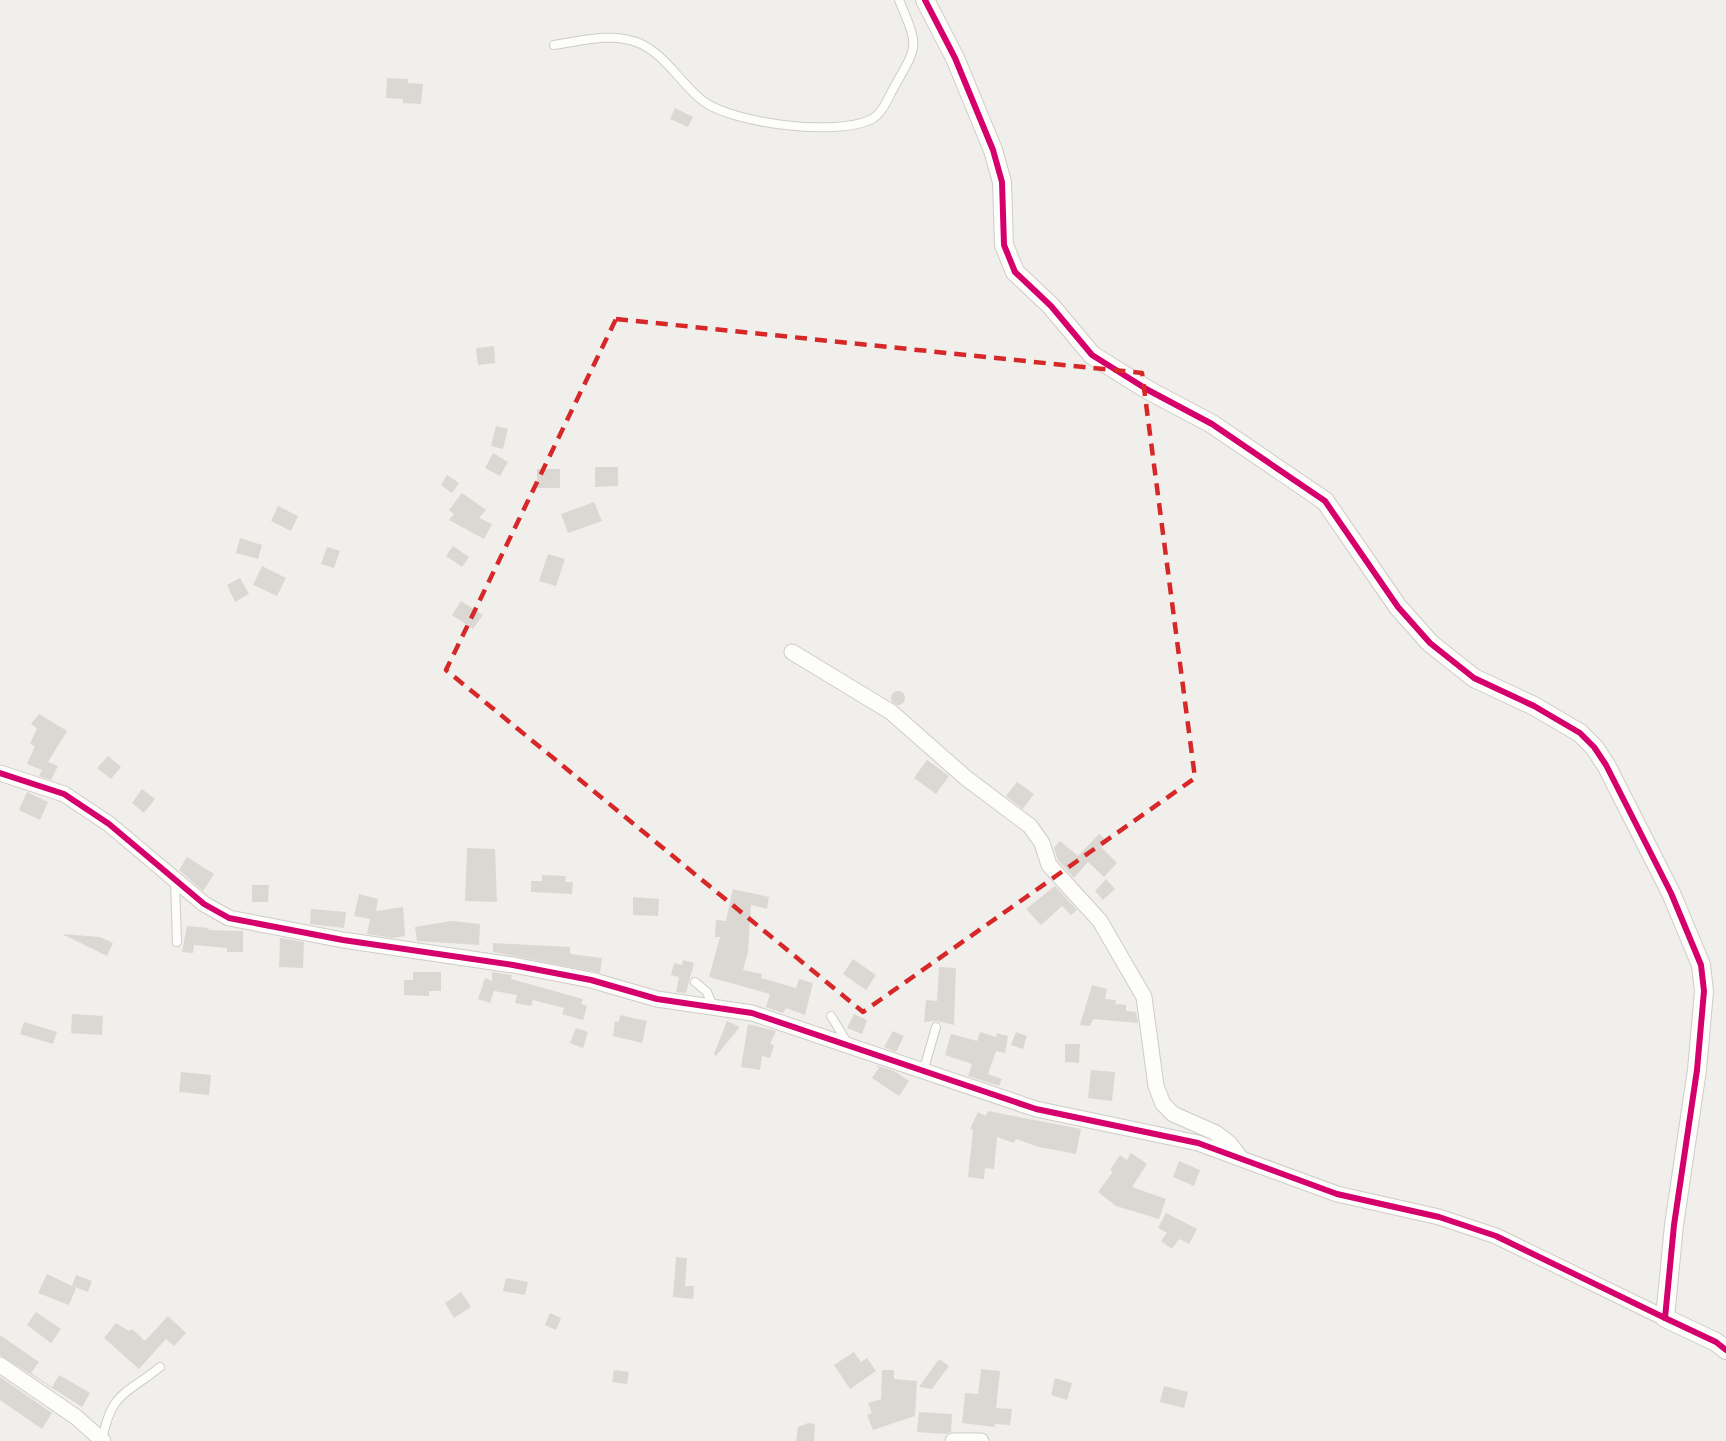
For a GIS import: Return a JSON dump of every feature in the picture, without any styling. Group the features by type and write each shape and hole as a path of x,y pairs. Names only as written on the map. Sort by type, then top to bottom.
{"street":[{"path":"925,0 956,58 993,150 1002,182 1004,245 1015,272 1051,306 1092,355 1148,390 1212,424 1325,501 1341,520 1398,607 1430,643 1474,678 1534,706 1580,733 1594,747 1606,765 1671,893 1697,955 1704,991 1700,1050 1674,1225 1665,1318"},
{"path":"792,652 891,712 966,778 1030,826 1042,843 1049,865 1100,921 1144,997 1156,1086 1163,1104 1173,1114 1216,1133 1230,1144 1240,1157"},
{"path":"0,773 64,794 109,824 204,904 229,918 258,925 513,965 591,981 657,999 760,1015 1036,1109 1198,1143 1338,1194 1439,1217 1496,1236 1716,1342 1726,1350"},
{"path":"0,1365 76,1417 103,1440"},
{"path":"953,1441 981,1441"}],"lane":[{"path":"554,45 612,37 625,39 650,49 703,101 725,113 804,127 859,123 873,119 883,108 914,52 915,36 899,0"},
{"path":"175,879 177,942"},
{"path":"696,982 707,992 713,1007"},
{"path":"831,1016 849,1045"},
{"path":"923,1072 936,1027"},
{"path":"103,1440 106,1420 118,1397 160,1367"}],"highlighted area":[{"path":"616,319 1142,373 1195,778 863,1012 446,670"}],"building":[{"path":"387,78 408,79 408,83 423,84 421,104 403,103 403,99 386,98"},
{"path":"675,108 693,117 688,127 670,119"},
{"path":"494,346 495,363 478,365 476,348"},
{"path":"496,426 508,429 503,449 491,446"},
{"path":"493,453 508,462 500,476 485,468"},
{"path":"595,467 618,467 618,486 595,487"},
{"path":"537,469 560,469 560,488 537,488"},
{"path":"447,475 459,483 452,493 441,485"},
{"path":"462,493 486,510 479,518 492,524 484,539 449,520 454,514 449,510"},
{"path":"594,502 602,521 568,533 561,514"},
{"path":"278,506 298,516 291,531 271,521"},
{"path":"240,538 262,545 258,559 236,553"},
{"path":"453,546 469,557 462,567 446,556"},
{"path":"327,547 340,551 334,568 321,564"},
{"path":"548,554 565,559 556,586 539,581"},
{"path":"262,566 286,578 277,596 253,585"},
{"path":"240,578 249,594 235,602 227,585"},
{"path":"461,601 483,615 473,629 452,615"},
{"path":"898,691 903,693 905,698 903,703 898,705 893,703 891,698 893,693"},
{"path":"39,714 67,731 48,762 58,766 51,780 39,776 42,770 27,764 35,746 30,744 37,728 31,724"},
{"path":"108,756 121,767 111,779 97,768"},
{"path":"927,760 949,776 936,794 914,778"},
{"path":"1017,782 1034,794 1023,809 1006,796"},
{"path":"142,789 155,799 144,813 132,803"},
{"path":"27,792 48,802 40,820 19,810"},
{"path":"1099,834 1106,840 1101,847 1117,863 1104,877 1088,862 1074,878 1058,860 1054,848 1060,841 1078,856"},
{"path":"467,848 495,849 497,902 465,901"},
{"path":"187,857 214,874 203,891 179,870"},
{"path":"542,875 566,876 565,882 573,882 572,894 531,892 531,881 542,881"},
{"path":"1106,879 1115,889 1103,900 1095,891"},
{"path":"252,885 269,885 268,902 252,902"},
{"path":"1055,886 1077,910 1071,915 1062,906 1041,925 1026,909"},
{"path":"733,889 769,897 767,909 751,905 748,952 743,970 762,974 761,978 796,988 799,979 813,983 805,1015 786,1008 783,1013 766,1007 770,994 709,977 720,937 715,937 716,920 726,921"},
{"path":"359,894 378,899 376,911 403,907 405,936 393,938 367,934 370,919 354,916"},
{"path":"633,897 659,899 658,916 633,915"},
{"path":"311,909 346,912 344,928 310,924"},
{"path":"451,921 480,924 479,945 417,941 415,927"},
{"path":"187,926 209,928 208,930 243,931 243,952 227,952 227,948 194,945 193,953 182,952"},
{"path":"62,934 100,937 113,943 107,956"},
{"path":"280,938 304,942 303,968 279,967"},
{"path":"493,943 570,947 570,954 602,958 600,973 493,952"},
{"path":"853,959 876,975 866,990 843,974"},
{"path":"683,960 694,963 686,993 676,992 679,977 671,975 674,963 682,965"},
{"path":"939,967 956,968 954,1025 937,1021 924,1022 926,1000 937,1001"},
{"path":"413,972 441,972 441,991 429,991 429,996 404,995 404,980 413,980"},
{"path":"492,972 512,975 511,979 583,999 581,1004 587,1006 583,1020 562,1014 564,1008 533,1000 531,1006 515,1003 517,995 494,991 490,1003 478,999 485,978 492,981"},
{"path":"1092,985 1107,989 1105,999 1116,1000 1115,1004 1126,1005 1126,1011 1136,1012 1138,1023 1093,1019 1090,1026 1080,1025"},
{"path":"72,1014 103,1016 102,1035 71,1033"},
{"path":"854,1014 867,1020 862,1034 847,1028"},
{"path":"620,1015 647,1021 642,1043 613,1036 615,1021 619,1022"},
{"path":"727,1021 740,1027 716,1056 714,1054"},
{"path":"24,1022 57,1032 53,1044 20,1034"},
{"path":"748,1024 776,1031 770,1044 774,1045 770,1058 762,1056 760,1070 741,1067"},
{"path":"576,1028 588,1032 583,1048 570,1043"},
{"path":"893,1031 904,1036 896,1052 884,1047"},
{"path":"980,1032 996,1037 997,1033 1008,1036 1005,1053 996,1051 988,1074 1002,1079 999,1086 968,1076 972,1064 945,1055 951,1034 977,1041"},
{"path":"1016,1032 1027,1036 1023,1049 1011,1045"},
{"path":"1065,1044 1080,1044 1079,1063 1065,1062"},
{"path":"875,1065 894,1071 909,1081 899,1096 872,1078 879,1068"},
{"path":"1091,1070 1115,1072 1112,1101 1088,1098"},
{"path":"181,1072 211,1075 209,1095 179,1092"},
{"path":"988,1111 1081,1129 1076,1154 1039,1147 1016,1139 1014,1143 997,1137 994,1169 985,1168 984,1179 968,1177 973,1130 970,1129 978,1112 986,1116"},
{"path":"1131,1153 1147,1164 1132,1187 1166,1199 1159,1219 1116,1206 1098,1192 1113,1172 1110,1170 1120,1155 1127,1160"},
{"path":"1179,1161 1200,1170 1194,1186 1173,1177"},
{"path":"1166,1213 1197,1229 1189,1244 1179,1239 1172,1249 1161,1241 1167,1233 1158,1228"},
{"path":"676,1257 687,1258 685,1286 694,1286 693,1299 673,1297"},
{"path":"47,1274 76,1288 69,1305 38,1293"},
{"path":"76,1275 92,1281 88,1292 72,1286"},
{"path":"506,1278 528,1282 525,1295 503,1291"},
{"path":"461,1292 471,1307 454,1318 445,1303"},
{"path":"36,1312 61,1329 51,1343 27,1325"},
{"path":"550,1313 561,1318 556,1330 545,1325"},
{"path":"168,1316 186,1333 174,1346 166,1339 139,1369 104,1338 116,1323 129,1331 132,1329 145,1341"},
{"path":"0,1335 39,1362 31,1373 52,1387 59,1375 90,1393 82,1407 0,1355"},
{"path":"854,1352 861,1362 867,1358 876,1371 850,1389 834,1365"},
{"path":"939,1359 949,1366 932,1389 919,1387"},
{"path":"981,1369 1000,1371 996,1408 1012,1409 1010,1425 995,1424 995,1427 962,1423 965,1393 978,1394"},
{"path":"614,1370 629,1372 627,1384 612,1382"},
{"path":"882,1370 894,1370 894,1379 917,1381 915,1416 873,1430 867,1415 872,1413 868,1403 881,1399"},
{"path":"0,1377 52,1413 42,1429 0,1400"},
{"path":"1055,1378 1072,1383 1067,1400 1051,1395"},
{"path":"1164,1386 1188,1392 1184,1408 1160,1402"},
{"path":"919,1412 952,1414 951,1432 945,1434 917,1432"},
{"path":"808,1423 815,1424 814,1441 796,1441 798,1427"}],"cycle path":[{"path":"925,0 955,58 993,150 1002,182 1004,245 1015,272 1051,306 1092,355 1148,390 1212,424 1325,501 1398,607 1430,643 1474,678 1534,706 1580,733 1594,747 1606,765 1671,893 1701,965 1704,991 1697,1070 1674,1225 1665,1318 1716,1342 1726,1350"},
{"path":"0,773 64,794 109,824 204,904 229,918 343,940 513,965 591,980 657,999 752,1013 1036,1109 1198,1143 1337,1194 1439,1217 1496,1236 1665,1318"}]}
